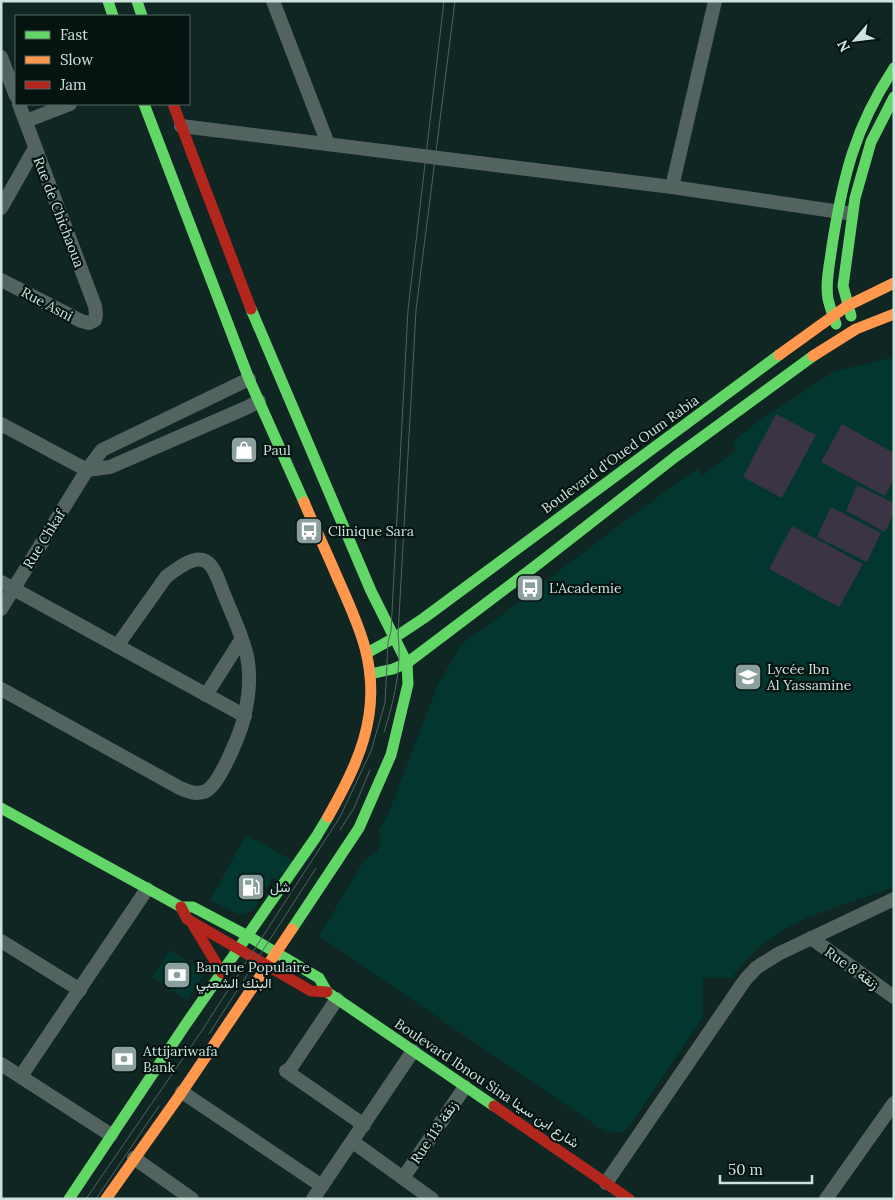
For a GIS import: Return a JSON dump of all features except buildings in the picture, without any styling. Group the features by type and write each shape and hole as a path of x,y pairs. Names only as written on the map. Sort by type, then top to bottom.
{"main road":[{"path":"108,1 113,15"},
{"path":"137,1 142,15"},
{"path":"841,337 828,299 827,285 844,176 857,136 876,95 894,68"},
{"path":"856,329 847,306 843,286 855,198 864,162 880,122 894,97"},
{"path":"69,1199 316,837 344,788 357,758 364,738 372,696 367,653 360,628 249,379 144,105"},
{"path":"106,1199 182,1092 359,828 391,755 408,684 407,663 371,591 276,369 240,283 173,105"},
{"name":"Boulevard d'Oued Oum Rabia","path":"367,653 394,638 717,402 833,314 894,283"},
{"path":"370,674 393,670 407,663 675,457 841,337 894,314"},
{"name":"Boulevard Ibnou Sina شارع ابن سينا","path":"1,808 181,907 193,907 248,936 319,978 332,996 606,1183 622,1197"},
{"name":"Boulevard Ibnou Sina شارع ابن سينا","path":"181,907 187,919 191,922 240,948 311,991 332,996"},
{"path":"191,922 222,973"}],"street":[{"path":"273,1 328,144"},
{"path":"672,186 715,1"},
{"path":"1,57 15,93"},
{"name":"Rue de Chichaoua","path":"19,105 95,306 96,314 94,320"},
{"path":"26,121 67,105"},
{"path":"182,126 672,186 853,214"},
{"path":"1,208 35,148"},
{"name":"Rue Asni","path":"1,280 81,322 89,323 94,320"},
{"name":"Rue Chkaf","path":"1,609 87,470 102,450 249,379"},
{"path":"1,424 87,470 110,467 259,401"},
{"path":"1,689 180,788 191,793 204,792 215,784 231,752 245,716 249,683 247,656 212,567 206,561 200,560 177,569 166,577 117,646"},
{"path":"1,582 245,716"},
{"path":"206,694 241,640"},
{"path":"21,1076 147,889"},
{"path":"606,1183 745,980 764,962 894,899"},
{"name":"Rue 8 زنقة","path":"811,938 894,997"},
{"path":"1,942 80,990"},
{"path":"332,996 287,1071 364,1125"},
{"path":"313,1199 413,1051"},
{"path":"1,1064 111,1135"},
{"name":"Rue 113 زنقة","path":"403,1178 465,1086"},
{"path":"182,1092 322,1186"},
{"path":"826,1199 894,1103"},
{"path":"353,1142 432,1199"},
{"path":"134,1158 192,1199"},
{"path":"167,1199 175,1187"}],"shaded area":[{"path":"894,357 894,887 808,917 786,928 753,953 732,978 703,978 703,1017 629,1127 623,1132 611,1133 604,1131 319,936 365,859 377,852 381,839 379,830 389,812 438,684 460,647 468,638 485,628 631,516 697,469 703,475 736,450 733,442 758,421 835,371"},
{"path":"776,414 816,435 782,498 743,477"},
{"path":"842,424 894,453 894,480 885,496 821,462"},
{"path":"857,485 894,503 894,513 885,532 846,511"},
{"path":"831,507 881,533 867,562 817,537"},
{"path":"792,526 863,564 839,607 769,569"},
{"path":"246,835 294,861 277,879 272,878 255,908 243,915 210,900"},
{"path":"170,950 205,973 187,1000 152,977"}],"tram line":[{"path":"86,1199 201,1032 340,817 371,751 385,703 388,642 391,631 408,310 444,1"},
{"path":"384,732 394,696 399,659 398,635 416,310 455,1"},
{"path":"340,830 354,808 370,770"},
{"path":"209,1034 316,868"},
{"path":"96,1199 159,1106"}],"traffic: fast":[{"path":"108,1 113,15"},
{"path":"137,1 142,15"},
{"path":"836,324 828,299 827,286 832,246 846,174 852,153 869,111 894,68"},
{"path":"851,316 843,286 855,198 871,142 894,97"},
{"path":"144,105 249,379 304,502"},
{"path":"251,309 371,591 407,663 408,684 391,755 359,828 292,929"},
{"path":"367,653 424,618 779,355"},
{"path":"370,674 393,669 407,663 675,457 813,356"},
{"path":"1,808 181,907 193,907 248,936 319,978 327,992 494,1106"},
{"path":"69,1199 328,817"}],"traffic: slow":[{"path":"779,355 847,306 894,283"},
{"path":"813,356 856,329 894,314"},
{"path":"304,502 359,628 368,661 370,678 369,715 363,742 348,780 328,817"},
{"path":"106,1199 182,1092 292,929"}],"traffic: jam":[{"path":"173,105 251,309"},
{"path":"181,907 187,919 311,991 327,992"},
{"path":"192,923 222,973"},
{"path":"494,1106 629,1199"}],"place":[{"name":"Paul","path":"244,450"},
{"name":"Clinique Sara","path":"309,531"},
{"name":"L'Academie","path":"530,588"},
{"name":"Lycée Ibn Al Yassamine","path":"748,677"},
{"name":"شل","path":"251,887"},
{"name":"Banque Populaire البنك الشعبي","path":"177,975"},
{"name":"Attijariwafa Bank","path":"124,1059"}]}
